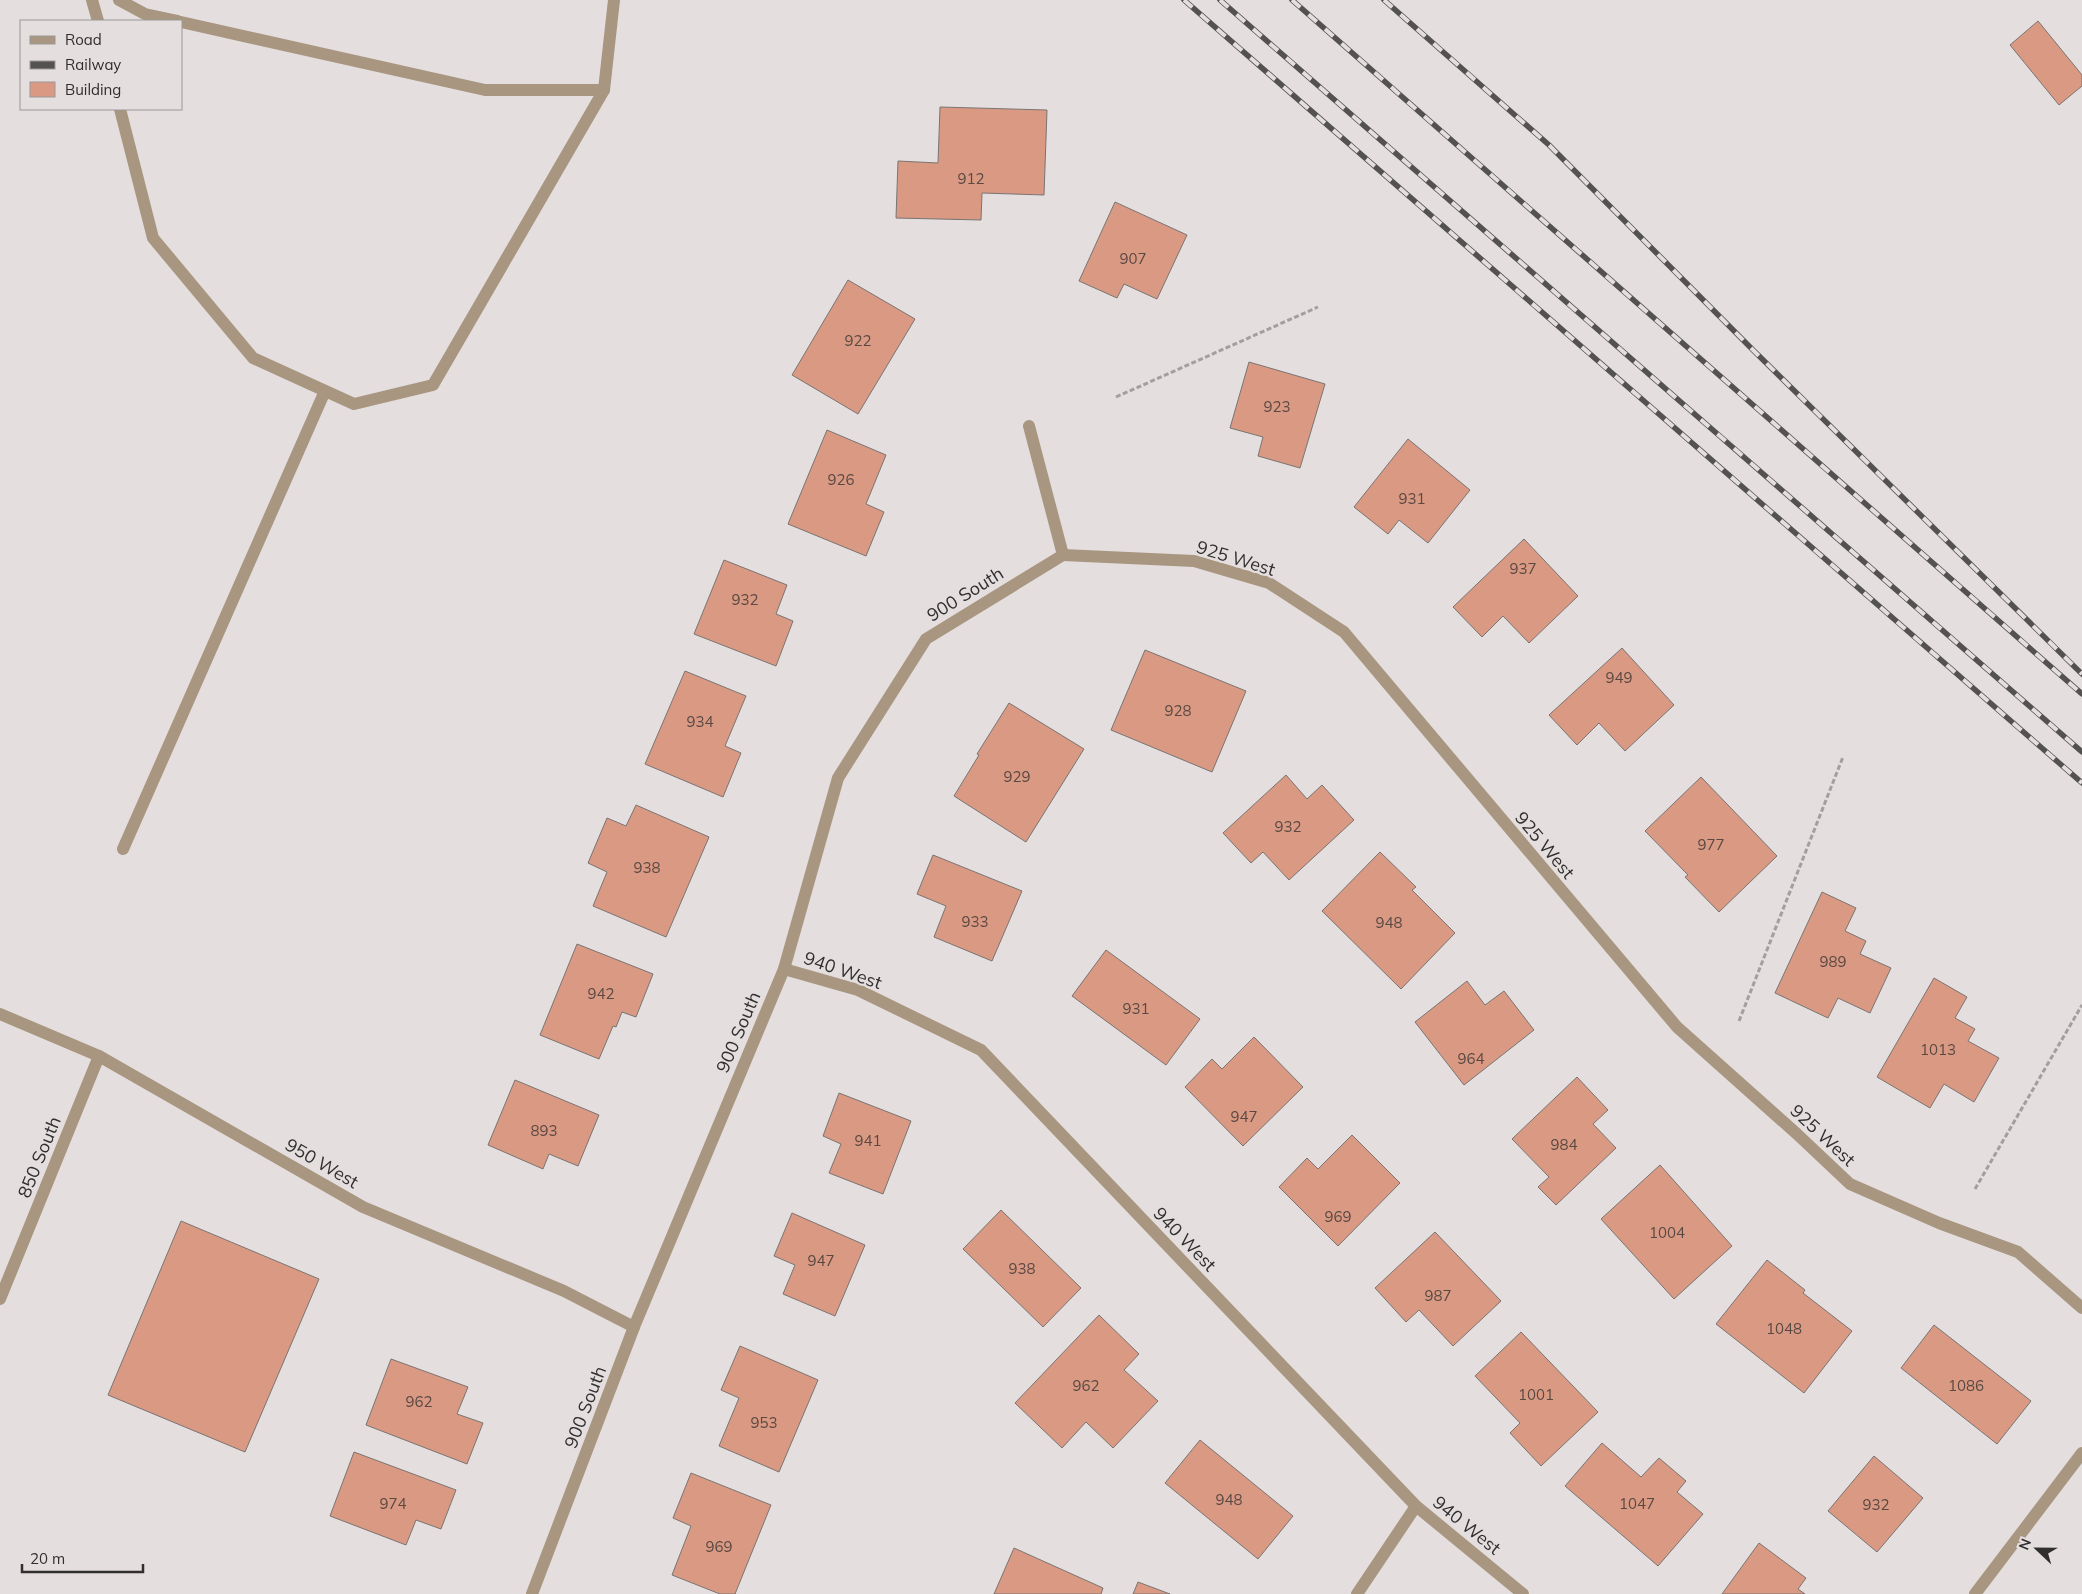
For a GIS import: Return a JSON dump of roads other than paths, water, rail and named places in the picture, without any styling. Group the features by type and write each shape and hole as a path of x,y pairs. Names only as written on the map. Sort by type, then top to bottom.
{"street":[{"path":"92,0 98,20"},
{"path":"119,0 145,14 170,20"},
{"path":"120,110 153,238 253,358 354,404 433,385 604,90 614,0"},
{"path":"182,23 485,90 604,90"},
{"path":"123,849 325,391"},
{"path":"1030,426 1063,555"},
{"name":"900 South","path":"532,1594 634,1327 784,969 838,778 926,639 1063,555"},
{"name":"925 West","path":"1063,555 1194,561 1269,583 1344,632 1677,1027 1850,1184 1939,1223 2018,1252 2082,1308"},
{"name":"940 West","path":"784,969 858,990 981,1050 1416,1506 1523,1594"},
{"name":"950 West","path":"0,1014 98,1056 364,1207 564,1291 634,1327"},
{"name":"850 South","path":"0,1299 98,1056"},
{"path":"1975,1594 2082,1453"},
{"path":"1357,1594 1416,1506"}],"railway":[{"path":"1184,0 2082,783"},
{"path":"1220,0 2082,752"},
{"path":"1292,0 2082,694"},
{"path":"1384,0 1549,145 1753,350 2082,674"}]}
